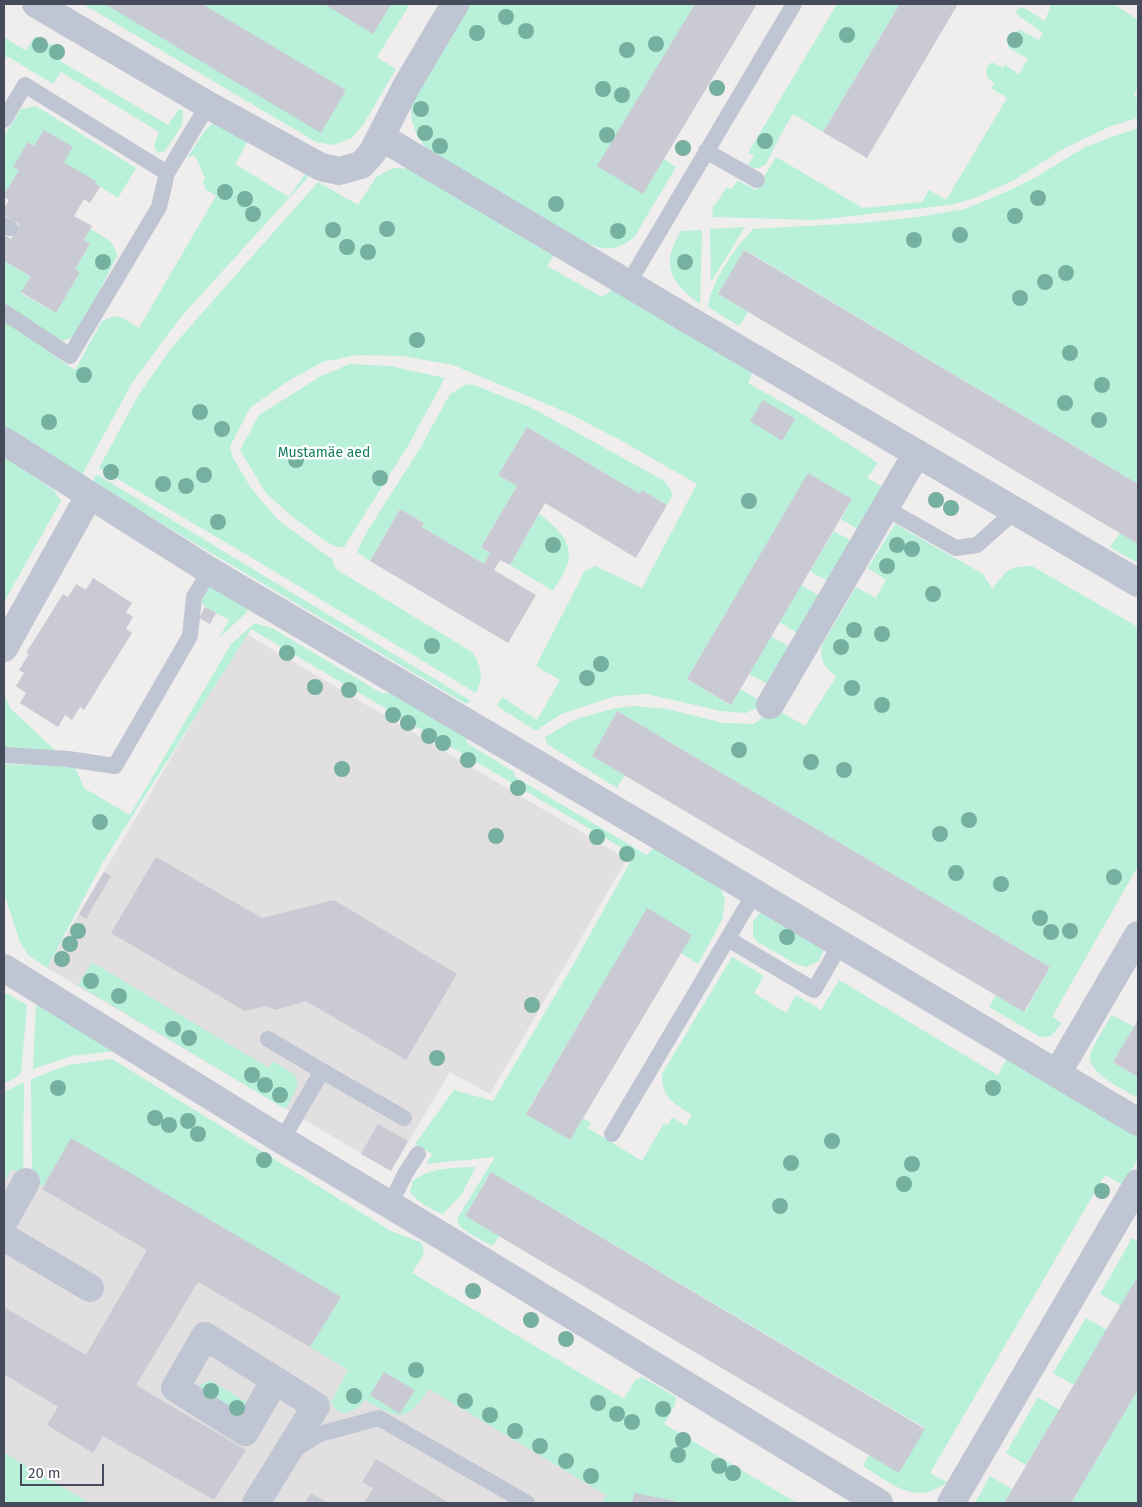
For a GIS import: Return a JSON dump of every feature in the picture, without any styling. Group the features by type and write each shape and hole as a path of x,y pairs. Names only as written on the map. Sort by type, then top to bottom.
{"street":[{"path":"36,4 208,106 321,167 339,171 361,165 372,153 407,85 455,4"},
{"path":"381,138 1138,583"},
{"path":"4,442 210,571 656,834 840,945 1058,1072 1138,1122"},
{"path":"770,704 917,453"},
{"path":"4,648 89,496"},
{"path":"1058,1072 1138,935"},
{"path":"4,968 282,1140 879,1503"},
{"path":"4,1221 26,1182"},
{"path":"951,1503 1138,1183"},
{"path":"4,1237 90,1288"},
{"path":"256,1503 316,1406 274,1380"}],"lane":[{"path":"628,284 794,4"},
{"path":"4,120 25,85 166,173"},
{"path":"4,312 70,356 159,207 166,173 208,106"},
{"path":"706,151 757,180"},
{"path":"885,508 956,548 978,544 1015,512"},
{"path":"4,755 68,759 115,766 190,636 194,597 210,571"},
{"path":"612,1134 754,894"},
{"path":"728,939 814,990 840,945"},
{"path":"268,1039 404,1118"},
{"path":"282,1140 322,1071"},
{"path":"390,1205 405,1174 418,1154"},
{"path":"286,1454 320,1434 379,1418 527,1503"}],"shaded area":[{"path":"245,633 627,859 490,1094 450,1072 391,1171 47,968"},
{"path":"111,1071 400,1247 356,1319 594,1470 611,1503 4,1503 4,1182 12,1169 43,1186"}],"green space":[{"path":"83,4 410,4 377,57 396,69 363,125 352,138 333,145 316,142"},
{"path":"466,4 695,4 598,166 643,193 664,159 676,167 635,236 629,241 623,245 611,248 598,247 585,242 437,156 425,147 417,135 412,121 410,100"},
{"path":"837,4 900,4 823,132 793,114 766,164 759,168 748,165 754,156 748,153"},
{"path":"1051,4 1114,4 1138,20 1138,87 1134,95 1138,98 1138,118 1111,126 1065,148 1014,180 975,198 950,205 816,220 713,217 712,209 727,187 731,189 738,181 756,190 776,157 863,208 922,202 929,190 946,200 1007,98 991,88 994,83 987,77 986,70 990,63 1003,68 1005,65 1019,74 1028,59 1009,48 1007,41 1012,32 1020,30 1039,40 1043,33 1020,17 1016,10 1023,7 1045,21"},
{"path":"35,36 65,52 60,61 168,125 179,109 183,111 182,125 165,151 157,153 154,146 159,132 61,72 53,84 7,56 4,61 4,37 26,51"},
{"path":"36,106 136,168 118,198 95,183 95,181 28,142 14,167 19,170 4,195 4,136 21,109"},
{"path":"214,123 248,141 235,164 289,197 305,174 309,176 180,318 132,383 82,475 4,427 4,321 75,370 102,321 119,316 139,328 216,196 205,189 203,183 205,178 196,157 193,155 187,158 207,128"},
{"path":"1138,128 1138,484 745,250 718,294 748,312 739,326 708,307 714,286 725,265 753,229 862,223 965,209 1036,177 1087,146"},
{"path":"393,168 410,169 556,252 547,266 602,297 615,288 753,371 748,383 799,412 878,463 867,478 886,489 861,531 841,519 852,499 808,474 687,679 730,705 740,689 766,704 746,713 721,711 647,694 615,696 561,714 536,731 497,706 502,697 537,720 560,680 536,666 584,572 595,566 642,588 697,484 622,441 568,413 453,365 403,356 357,355 322,362 285,383 250,408 230,446 232,456 251,488 279,521 332,559 336,569 472,652 481,672 479,688 476,693 99,468 139,394 173,346 318,182 358,205 376,177"},
{"path":"745,227 711,282 710,229"},
{"path":"90,229 114,246 117,256 79,332 71,338 61,340 40,329 4,302 4,261 31,276 21,293 56,313 80,272 75,269 90,244 84,240"},
{"path":"702,230 700,304 681,288 675,280 671,272 670,263 671,254 681,231"},
{"name":"Mustamäe aed","path":"350,364 390,366 445,378 409,444 344,547 336,547 289,514 266,493 240,450 259,415 321,376"},
{"path":"467,384 532,408 663,480 671,490 672,496 667,505 642,490 640,494 527,427 498,475 517,486 481,547 490,553 484,564 422,527 424,523 400,509 370,561 357,552 365,535 419,450 450,394"},
{"path":"4,456 54,490 61,501 4,602"},
{"path":"96,474 471,701 466,704 93,483"},
{"path":"539,514 561,534 568,548 568,563 553,591 510,565"},
{"path":"895,524 983,574 992,589 1008,571 1017,567 1032,566 1138,627 1138,866 1052,1017 1062,1023 1051,1036 1040,1037 989,1007 996,995 1025,1012 1050,967 617,711 592,756 625,775 617,788 547,744 545,737 576,719 616,708 634,706 667,709 724,723 754,724 774,708 805,726 836,677 822,660 822,645 856,587 876,598 886,580 868,568"},
{"path":"834,531 855,543 831,583 810,571"},
{"path":"1120,533 1138,544 1138,563 1110,547"},
{"path":"210,585 248,603 247,612 219,638 229,620 205,607 201,602"},
{"path":"801,585 823,598 801,635 779,622"},
{"path":"255,623 272,628 383,694 397,691 466,731 467,743 514,772 515,777 647,855 655,846 718,882 725,900 722,920 698,964 681,953 692,935 647,909 526,1113 570,1140 583,1118 591,1123 588,1128 642,1161 664,1123 668,1125 672,1117 686,1126 692,1115 679,1107 666,1094 662,1074 732,957 764,976 754,993 786,1013 796,995 821,1010 839,980 998,1075 1008,1056 1138,1134 1138,1159 1123,1185 1105,1175 930,1473 947,1482 936,1489 914,1492 894,1485 863,1466 869,1455 899,1472 925,1428 491,1172 465,1216 499,1236 493,1246 460,1226 457,1222 459,1216 495,1157 426,1164 432,1154 415,1144 454,1090 493,1101 573,965 634,855 251,629 103,862 47,968 28,955 20,942 4,893 4,764 75,767 84,788 130,815 231,644"},
{"path":"771,636 793,649 771,686 749,674"},
{"path":"4,693 10,708 58,753 4,749"},
{"path":"763,910 823,947 819,961 807,967 798,965 757,942 753,936 753,921"},
{"path":"92,962 269,1068 272,1061 290,1072 295,1076 297,1085 285,1109 78,985"},
{"path":"4,992 27,1005 21,1074 4,1084"},
{"path":"36,1004 114,1051 72,1056 33,1069"},
{"path":"1112,1015 1134,1027 1113,1062 1138,1077 1138,1098 1108,1081 1091,1063 1090,1056 1093,1047"},
{"path":"112,1059 391,1231 422,1243 424,1254 412,1273 624,1399 635,1380 642,1377 676,1397 675,1405 664,1424 797,1503 602,1503 606,1495 429,1389 414,1408 401,1415 386,1411 365,1400 348,1413 339,1411 331,1402 348,1370 310,1347 341,1297 71,1139 43,1186 32,1180 31,1079 68,1065"},
{"path":"24,1082 23,1175 12,1169 4,1183 4,1092"},
{"path":"476,1167 461,1195 443,1214 425,1205 410,1192 413,1181 427,1173 451,1168"},
{"path":"1132,1238 1138,1241 1138,1276 1121,1306 1100,1294"},
{"path":"1086,1318 1107,1330 1074,1385 1053,1373"},
{"path":"210,1380 246,1402 247,1407 243,1417 199,1390 201,1385"},
{"path":"1138,1390 1138,1503 1071,1503"},
{"path":"1038,1397 1059,1410 1026,1465 1006,1453"},
{"path":"4,1453 90,1503 4,1503"},
{"path":"990,1476 1012,1489 1004,1503 975,1503"}],"building":[{"path":"105,4 202,4 346,90 321,133"},
{"path":"326,4 391,4 373,34"},
{"path":"695,4 757,4 643,194 597,166"},
{"path":"900,4 958,4 867,158 823,132"},
{"path":"44,130 73,147 63,164 65,163 96,181 95,183 100,187 90,203 84,199 74,216 92,226 84,240 90,244 75,269 80,272 56,313 21,292 31,276 4,261 4,235 11,239 19,224 4,215 4,208 9,200 4,195 19,170 13,167 28,142 34,146"},
{"path":"744,250 1138,484 1138,544 718,294"},
{"path":"763,400 795,419 782,441 750,421"},
{"path":"527,427 640,494 642,490 667,505 636,558 545,503 510,565 500,560 494,570 536,595 508,643 370,561 400,509 424,523 422,527 484,564 490,553 481,547 517,486 498,475"},
{"path":"808,473 852,499 731,705 687,679"},
{"path":"93,578 132,603 126,612 133,617 126,629 132,633 84,710 80,707 72,720 65,715 58,727 20,703 26,693 16,686 24,673 19,670 29,654 26,653 63,594 68,597 76,584 86,590"},
{"path":"205,607 216,613 210,624 199,618"},
{"path":"617,711 1050,967 1024,1012 592,756"},
{"path":"156,857 262,918 334,900 457,974 406,1060 306,1001 276,1010 266,1006 245,1011 111,933"},
{"path":"104,872 111,876 86,919 79,914"},
{"path":"647,908 692,935 570,1140 526,1114"},
{"path":"1138,1020 1138,1077 1113,1062"},
{"path":"378,1124 408,1141 391,1171 361,1154"},
{"path":"71,1138 341,1297 310,1347 198,1282 136,1385 246,1450 214,1500 103,1436 93,1453 47,1425 58,1407 4,1374 4,1307 86,1355 147,1250 42,1189"},
{"path":"491,1172 925,1429 899,1473 465,1216"},
{"path":"1138,1276 1138,1390 1071,1503 1004,1503"},
{"path":"384,1372 415,1390 400,1414 370,1395"},
{"path":"376,1459 449,1503 364,1503 373,1488 362,1482"},
{"path":"311,1493 328,1503 305,1503"},
{"path":"634,1493 675,1501 675,1503 632,1503"}]}
